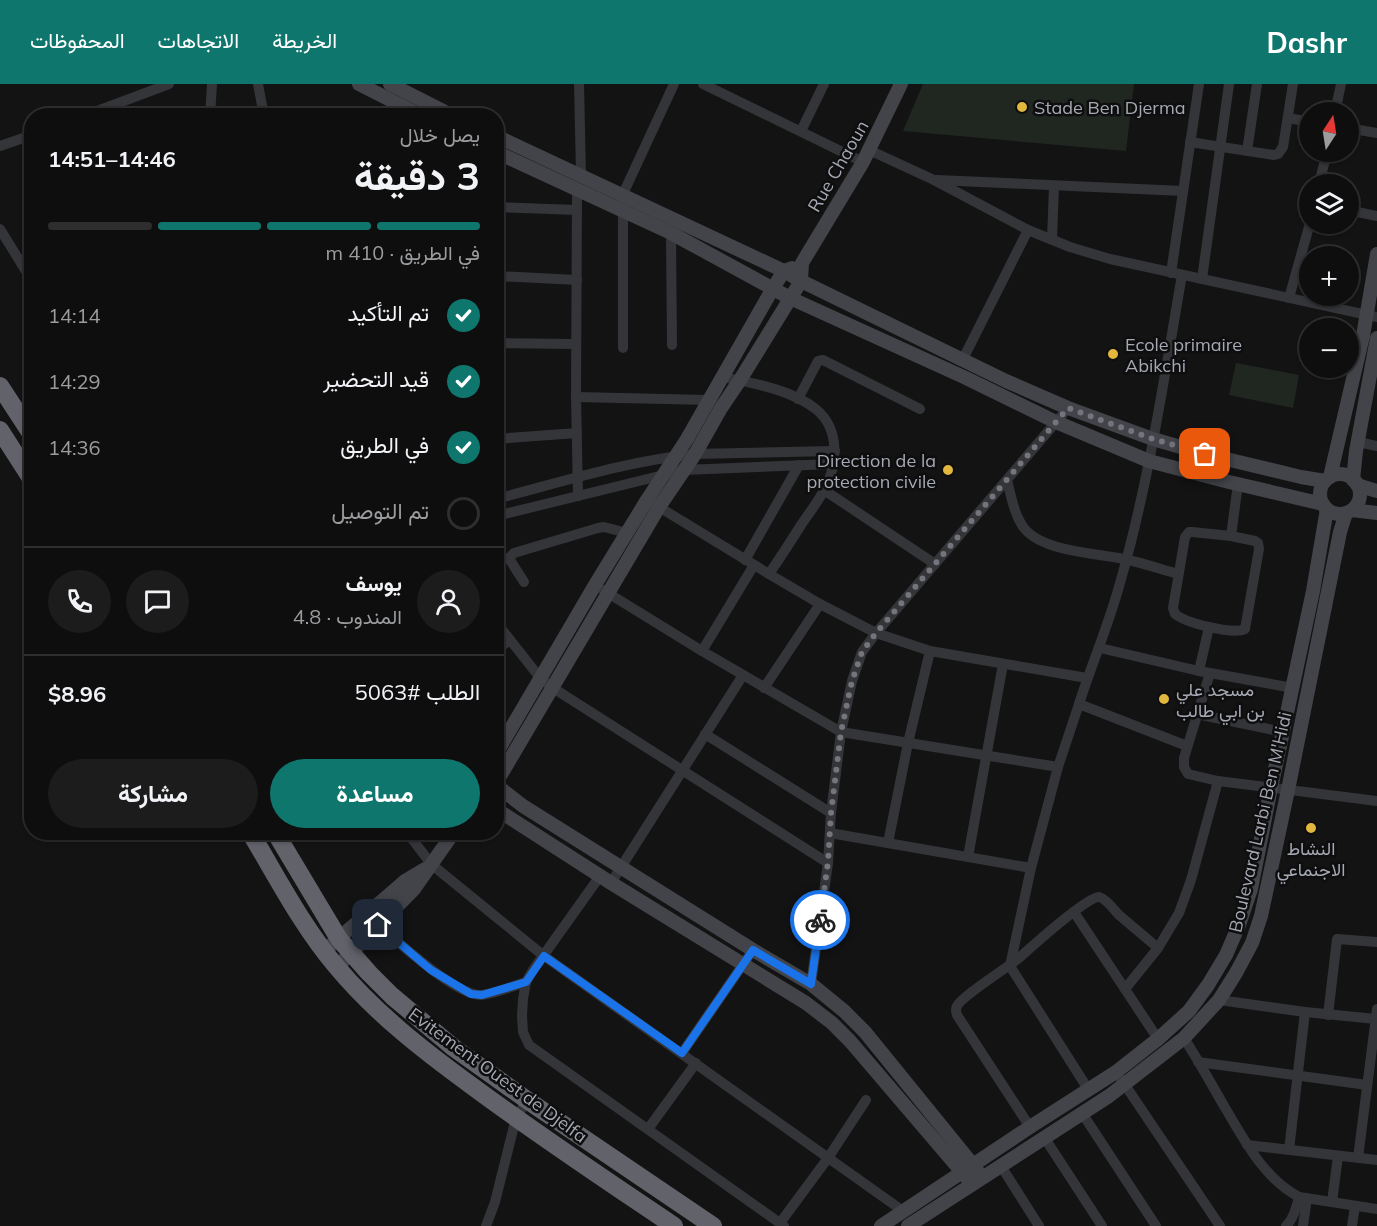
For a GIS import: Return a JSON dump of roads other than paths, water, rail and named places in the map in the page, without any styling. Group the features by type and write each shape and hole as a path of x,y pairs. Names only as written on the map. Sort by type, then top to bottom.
{"highway":[{"path":"0,386 24,423"},
{"path":"0,430 24,468"},
{"path":"255,840 324,951 357,990 435,1059 516,1118 674,1226"},
{"name":"Evitement Ouest de Djelfa","path":"279,840 339,939 369,973 418,1018 454,1048 527,1100 713,1226"}],"main road":[{"path":"359,84 406,108"},
{"path":"390,84 410,89 440,108"},
{"name":"Rue Chaoun","path":"801,281 802,263 866,156 901,84"},
{"path":"504,140 784,271 1006,381 1068,408 1153,439 1205,454 1300,477 1327,479 1342,475 1377,491"},
{"path":"504,156 671,233 790,298 966,378 1056,422 1149,461 1325,507 1333,513 1349,511 1377,513"},
{"path":"881,1226 1116,1072 1189,1011 1226,955 1239,926 1251,889 1270,788 1313,591 1325,507 1320,492 1327,479 1372,316 1377,254"},
{"path":"504,768 547,684 653,504 664,474 687,439 773,288 784,271 802,263"},
{"path":"602,589 627,533 684,470 801,281"},
{"path":"1349,511 1358,501 1359,490 1355,482 1358,442 1377,338"},
{"name":"Boulevard Larbi Ben M'Hidi","path":"908,1226 1082,1113 1184,1038 1219,1000 1236,973 1258,928 1338,544 1349,511"},
{"path":"504,743 547,684"},
{"path":"504,791 522,806 811,984 844,1011 865,1032 978,1180"},
{"path":"504,814 806,1003 832,1023 968,1168"},
{"path":"337,967 414,889 448,840"},
{"path":"324,951 405,881 429,866"}],"street":[{"path":"105,108 169,84"},
{"path":"210,108 212,84"},
{"path":"258,84 262,108"},
{"path":"579,84 581,175"},
{"path":"624,348 623,194 674,84"},
{"path":"703,84 801,131 934,180 1028,230 1052,240 1110,259 1372,316"},
{"path":"801,131 824,84"},
{"path":"1088,1089 1010,966 1031,868 1059,767 1100,648 1126,560 1149,461 1177,274 1183,191 1199,84"},
{"path":"1202,279 1229,84"},
{"path":"1247,151 1257,84"},
{"path":"1191,142 1278,154 1283,147 1293,84"},
{"path":"1337,102 1341,84"},
{"path":"1288,118 1299,120"},
{"path":"1359,130 1377,134"},
{"path":"0,147 24,138"},
{"path":"934,180 1183,191"},
{"path":"1052,240 1054,186"},
{"path":"577,190 578,496"},
{"path":"504,207 577,210"},
{"path":"1359,212 1377,216"},
{"path":"0,229 24,268"},
{"path":"963,360 1028,230"},
{"path":"671,233 672,345"},
{"path":"1289,298 1307,234"},
{"path":"504,276 577,280"},
{"path":"504,343 576,344"},
{"path":"798,399 818,362 823,360 920,409"},
{"path":"723,376 774,389 798,399 816,409 827,421 833,434 835,451 833,464 824,490 769,574"},
{"path":"576,397 709,400"},
{"path":"811,984 828,862 831,813 841,732 852,681 862,652 1068,408"},
{"path":"504,438 577,433"},
{"path":"1358,442 1377,446"},
{"path":"504,497 627,465 675,456 835,451"},
{"path":"504,514 684,470 833,464"},
{"path":"702,651 750,563 799,465"},
{"path":"1007,480 1024,528 1036,539 1054,547 1126,560 1178,574"},
{"path":"1231,536 1238,484"},
{"path":"824,490 935,564"},
{"path":"653,504 820,604 876,633 930,651 1088,678"},
{"path":"524,582 510,560 514,553 598,528 604,527 627,533"},
{"path":"1189,532 1231,536 1258,543 1259,549 1246,626 1243,631 1209,627 1179,618 1173,608 1185,537 1189,532"},
{"path":"602,589 702,651 841,732 1059,767"},
{"path":"764,688 820,604"},
{"path":"1209,627 1197,714 1187,746 1184,766 1188,774 1218,781 1377,801"},
{"path":"504,632 547,684 828,862"},
{"path":"504,644 510,640"},
{"path":"1100,648 1204,672 1293,688"},
{"path":"888,843 908,743 930,651"},
{"path":"968,857 1003,664"},
{"path":"743,675 621,867 606,879 526,982 523,999 523,1032 529,1045 782,1225 866,1100"},
{"path":"1079,704 1187,746"},
{"path":"1197,714 1283,732"},
{"path":"705,734 831,813"},
{"path":"1125,989 1158,948 1179,913 1187,894 1218,781"},
{"path":"830,833 1031,868"},
{"path":"412,840 429,866 544,956 903,1211"},
{"path":"1030,1127 957,1015 957,1004 1010,966 1094,897 1105,900 1158,948"},
{"path":"1074,912 1158,1039"},
{"path":"378,925 431,970 471,994 482,995 526,982"},
{"path":"1328,1015 1337,939 1377,942"},
{"path":"682,1053 753,950"},
{"path":"1219,1000 1328,1015 1376,1014 1358,1158"},
{"path":"1289,1150 1305,1012"},
{"path":"1184,1038 1247,1145 1268,1173 1290,1192 1303,1198 1377,1209"},
{"path":"1198,1062 1367,1085"},
{"path":"648,1129 696,1063"},
{"path":"1116,1072 1220,1226"},
{"path":"486,1226 495,1202 516,1118 527,1100"},
{"path":"1082,1113 1156,1226"},
{"path":"1044,1137 1102,1226"},
{"path":"1247,1145 1377,1160"},
{"path":"1332,1202 1338,1156"},
{"path":"1001,1166 1033,1224"},
{"path":"1286,1226 1303,1198"},
{"path":"1303,1198 1303,1226"},
{"path":"1352,1226 1355,1206"}],"place":[{"name":"Stade Ben Djerma","path":"1022,107"},
{"name":"Ecole primaire Abikchi","path":"1113,354"},
{"name":"Direction de la protection civile","path":"948,470"},
{"name":"مسجد علي بن ابي طالب","path":"1164,699"},
{"name":"النشاط الاجنماعي","path":"1311,828"}]}
